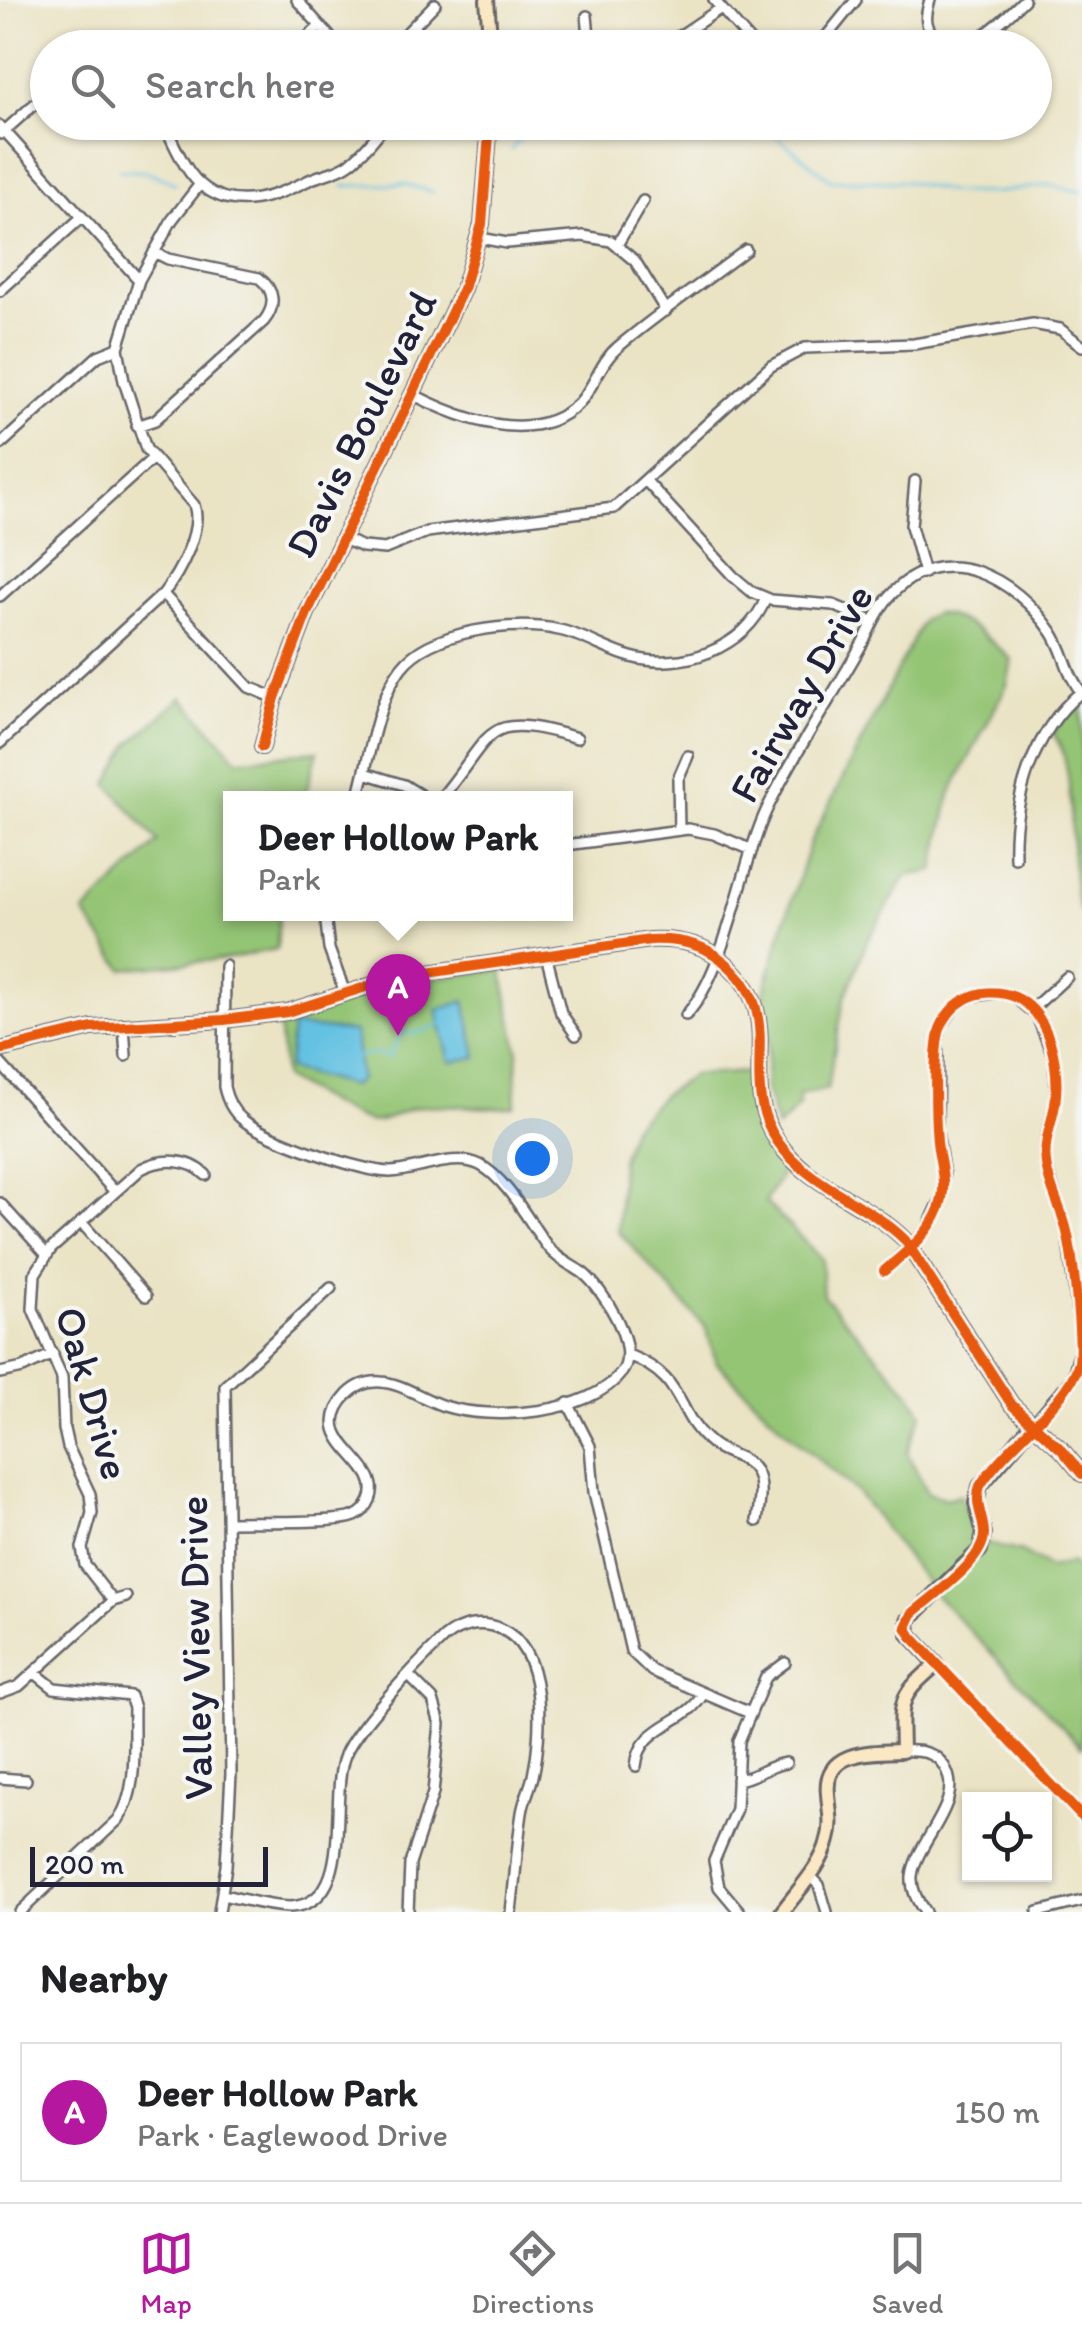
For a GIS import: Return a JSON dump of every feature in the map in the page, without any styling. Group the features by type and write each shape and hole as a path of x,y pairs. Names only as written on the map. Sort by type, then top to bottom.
{"main road":[{"path":"487,0 490,30"},
{"name":"Davis Boulevard","path":"262,747 302,625 464,288 480,238 489,140"},
{"path":"0,1050 77,1030 288,1012 394,978 661,940 691,944 717,956 740,976 756,1004 762,1034 760,1102 779,1145 798,1166 888,1225 911,1247 1000,1387 1082,1474"},
{"path":"782,1912 824,1854 830,1836 827,1788 832,1770 856,1753 902,1750 902,1700 937,1664 909,1634 906,1623 980,1550 984,1534 976,1504 980,1486 1032,1425"}],"street":[{"path":"297,0 324,30"},
{"path":"831,30 855,0"},
{"path":"930,0 926,22 931,30"},
{"path":"991,30 1024,0"},
{"path":"410,30 435,4"},
{"path":"687,30 717,4 740,30"},
{"path":"587,16 588,30"},
{"path":"316,30 320,26"},
{"path":"30,107 2,131 139,280"},
{"path":"174,140 200,184 234,199 285,194 310,179 345,166 373,140"},
{"path":"0,743 163,594 180,568 195,527 197,512 152,458 138,426 118,348 139,280 172,220 200,184"},
{"path":"616,245 644,201"},
{"path":"0,291 82,217"},
{"path":"480,238 508,244 590,236 616,245 635,261 666,311"},
{"path":"414,395 474,422 544,422 578,404 610,354 746,250"},
{"path":"138,426 156,420 264,321 272,305 269,289 255,277 168,259 154,252"},
{"path":"341,538 363,548 385,549 427,532 609,509 623,502 771,366 805,348 914,344 1034,324 1060,330 1082,346"},
{"path":"0,444 98,356 118,348"},
{"path":"0,596 152,458"},
{"path":"646,481 746,588 766,598 833,605 872,621"},
{"path":"914,481 911,526 924,573"},
{"name":"Fairway Drive","path":"686,1015 700,998 717,956 767,809 864,642 872,621 896,590 924,573 944,568 968,568 996,578 1011,587 1053,634 1069,676 1082,693"},
{"path":"163,594 249,688 275,698"},
{"path":"360,791 392,683 415,654 438,640 540,627 576,634 638,659 688,656 708,653 732,642 752,624 766,598"},
{"path":"1015,858 1016,810 1024,779 1057,716 1082,693"},
{"path":"446,791 483,742 500,729 527,724 577,738"},
{"path":"679,829 678,779 688,756"},
{"path":"365,773 414,791"},
{"path":"573,844 679,829 706,831 752,850"},
{"path":"327,921 329,949 345,993"},
{"path":"546,955 560,1013 576,1035"},
{"path":"225,966 224,1087 240,1118 259,1130 362,1169 397,1172 462,1161 484,1167 520,1206 550,1251 589,1280 625,1335 628,1355 614,1380 568,1404 520,1414 484,1414 446,1406 392,1384 365,1384 343,1400 335,1424 341,1444 372,1480 372,1496 363,1511 344,1519 227,1522"},
{"path":"1032,1010 1067,977"},
{"path":"884,1270 931,1224 944,1190 937,1138 937,1082 938,1035 945,1018 964,1000 989,992 1015,997 1032,1010 1048,1037 1056,1068 1056,1098 1046,1138 1046,1161 1070,1245 1081,1350 1069,1383 1032,1425"},
{"path":"124,1025 126,1056"},
{"path":"0,1063 115,1192"},
{"path":"0,1204 46,1254 151,1164 188,1163 206,1174"},
{"path":"81,1222 146,1296"},
{"name":"Oak Drive","path":"46,1254 35,1274 35,1315 62,1378 66,1438 92,1501 83,1559 91,1577 114,1601"},
{"name":"Valley View Drive","path":"219,1912 232,1774 226,1384 332,1288"},
{"path":"0,1373 29,1366 53,1354"},
{"path":"628,1355 670,1380 708,1441 754,1468 760,1484 757,1521"},
{"path":"568,1404 590,1446 594,1492 631,1651 652,1671 750,1713"},
{"path":"0,1694 16,1689 114,1601 126,1596"},
{"path":"222,1895 290,1906 311,1901 324,1890 334,1870 338,1784 345,1756 357,1736 444,1638 471,1625 489,1625 516,1639 530,1660 538,1729 534,1774 523,1810 512,1912"},
{"path":"740,1912 719,1887 714,1866 732,1822 737,1748 766,1676 785,1663"},
{"path":"937,1664 1082,1817"},
{"path":"20,1912 112,1826 126,1808 131,1786 134,1708 130,1696 54,1688 35,1672"},
{"path":"408,1912 410,1864 432,1793 440,1724 430,1696 409,1676"},
{"path":"636,1766 637,1753 647,1738 694,1706 703,1694"},
{"path":"902,1750 925,1752 937,1758 945,1767 950,1785 947,1802 914,1868 913,1889 925,1912"},
{"path":"737,1780 786,1763"},
{"path":"0,1778 26,1780"},
{"path":"809,1874 819,1885 827,1912"},
{"path":"1038,1912 1082,1901"}],"green space":[{"path":"936,613 968,624 1012,660 1007,685 950,794 934,871 906,876 867,941 844,1000 827,1089 799,1095 799,1106 777,1128 765,1088 769,1039 762,1000 779,940 810,843 923,620"},
{"path":"182,697 238,760 318,751 306,791 223,791 223,921 279,921 277,949 226,959 123,969 84,913 158,842 108,784 130,744"},
{"path":"1077,705 1082,705 1082,914 1076,895 1067,770 1053,734"},
{"path":"502,970 518,1051 515,1106 426,1106 380,1121 368,1121 284,1078 279,1021 396,983"},
{"path":"751,1072 760,1122 787,1165 765,1202 821,1258 823,1295 909,1392 922,1413 907,1453 928,1493 946,1499 960,1495 974,1529 988,1544 1022,1552 1050,1568 1071,1563 1082,1575 1082,1747 938,1598 857,1492 784,1429 716,1362 706,1328 618,1231 621,1160 632,1127 663,1095 693,1075"}],"water":[{"path":"465,1001 477,1057 450,1062 437,1010"},
{"path":"292,1026 355,1032 360,1079 352,1086 288,1069"}],"waterway":[{"path":"511,150 520,140"},
{"path":"781,140 831,180 909,182 950,192 994,193 1048,185 1082,192"},
{"path":"119,170 148,172 176,184"},
{"path":"344,186 404,184 433,192"},
{"path":"356,1056 388,1057 403,1032 414,1034 441,1024"}],"cycle path":[{"path":"262,747 275,698 307,613 463,289 482,224 489,140"},
{"path":"0,1050 92,1028 287,1012 394,978 650,940 697,946 722,960 743,982 754,1003 759,1026 760,1095 778,1142 806,1171 905,1240 1012,1405 1062,1450 1082,1474"},
{"path":"884,1271 923,1235 942,1200 935,1085 942,1025 953,1009 970,997 995,992 1015,997 1037,1016 1054,1059 1056,1090 1045,1155 1071,1251 1079,1363 1062,1394 980,1486 978,1504 984,1533 976,1555 912,1614 906,1627 1082,1817"}],"place":[{"name":"Deer Hollow Park","path":"398,1036"}]}
